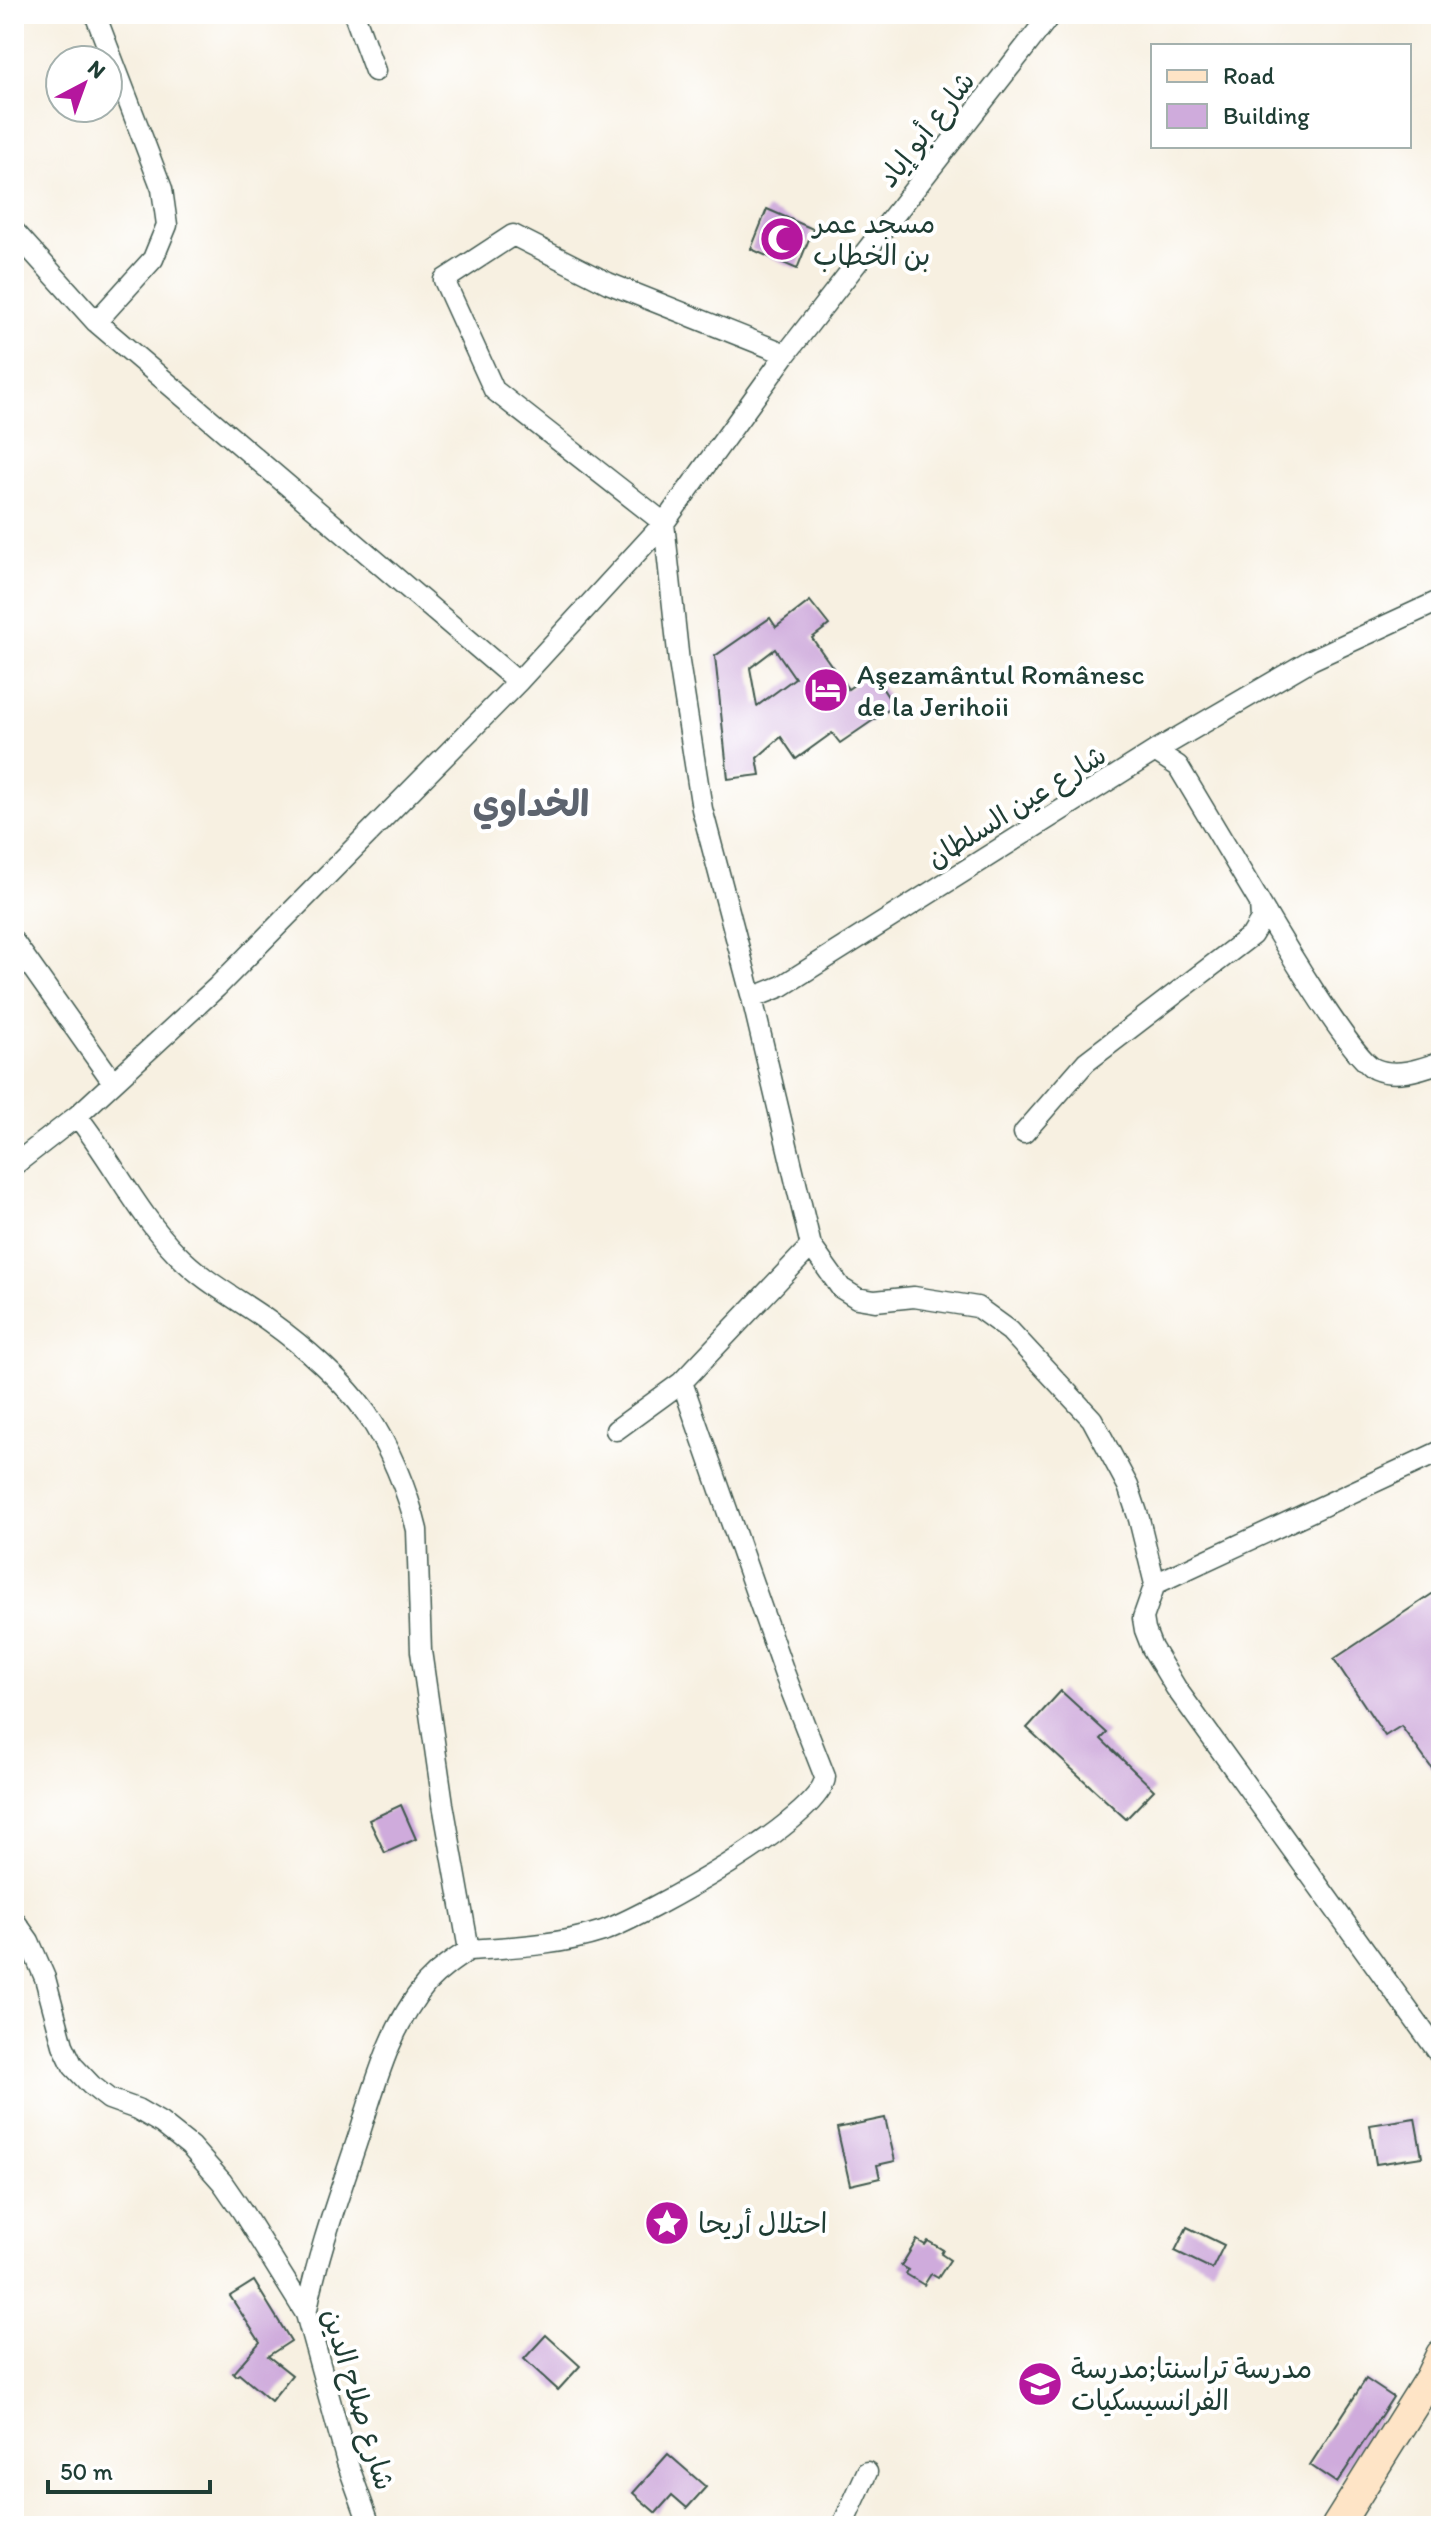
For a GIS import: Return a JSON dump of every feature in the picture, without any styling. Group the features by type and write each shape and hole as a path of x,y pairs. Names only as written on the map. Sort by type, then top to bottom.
{"street":[{"path":"95,14 162,189 167,225 153,259 96,322"},
{"path":"354,14 375,71"},
{"name":"شارع أبو إياد","path":"14,1165 77,1116 217,987 518,682 664,523 786,354 1051,14"},
{"path":"14,231 96,322 518,682"},
{"path":"786,354 608,283 513,235 444,280 494,390 664,523 679,662 702,809 752,998 811,1246 841,1288 857,1298 875,1301 914,1297 977,1307 1010,1331 1092,1419 1128,1486 1155,1584 1143,1618 1152,1648 1176,1688 1441,2056"},
{"name":"شارع عين السلطان","path":"752,998 782,986 1155,751 1311,660 1441,600"},
{"path":"1155,751 1178,766 1286,946 1338,1025 1371,1068 1400,1073 1441,1062"},
{"path":"1024,1133 1086,1062 1252,935 1261,920 1260,903"},
{"path":"1252,935 1273,936 1286,946"},
{"path":"14,942 113,1082"},
{"path":"77,1116 152,1224 177,1254 206,1279 272,1323 329,1371 367,1413 398,1472 417,1530 421,1651 443,1804 469,1950"},
{"path":"616,1430 682,1382 811,1246"},
{"path":"306,2314 314,2272 388,2048 410,2006 426,1984 441,1969 469,1950 537,1945 601,1931 643,1913 683,1892 790,1822 825,1783 682,1382"},
{"path":"1155,1584 1441,1451"},
{"name":"شارع صلاح الدين","path":"14,1920 29,1941 45,1978 63,2045 73,2066 109,2099 137,2109 190,2146 222,2182 306,2314 347,2462 370,2526"},
{"path":"1337,2526 1430,2378 1441,2355"},
{"path":"842,2526 867,2472"}],"building":[{"name":"مسجد عمر بن الخطاب","path":"767,209 813,229 797,269 751,249"},
{"name":"Aşezamântul Românesc de la Jerihoii","path":"810,601 829,625 812,638 848,689 867,676 875,677 894,706 840,743 832,733 796,759 781,737 757,758 760,775 728,779 715,656 770,618 776,627","holes":["775,649 795,678 757,706 750,668"]},
{"path":"1441,1588 1441,1781 1401,1726 1385,1736 1334,1659"},
{"path":"1061,1691 1107,1733 1101,1739 1154,1790 1126,1819 1027,1728"},
{"path":"401,1805 416,1839 385,1853 369,1820"},
{"path":"885,2118 895,2161 877,2165 880,2178 850,2185 837,2128"},
{"path":"1415,2118 1422,2157 1376,2164 1370,2125"},
{"path":"1187,2227 1224,2245 1212,2269 1175,2251"},
{"path":"917,2240 925,2245 928,2241 943,2250 941,2254 950,2260 938,2278 931,2274 924,2285 906,2274 908,2270 901,2266"},
{"path":"254,2281 291,2341 268,2356 292,2375 271,2401 239,2374 236,2376 233,2373 260,2342 230,2296"},
{"path":"546,2335 580,2366 558,2390 524,2359"},
{"path":"1366,2379 1393,2397 1337,2483 1310,2465"},
{"path":"668,2454 706,2487 687,2508 672,2495 656,2513 633,2493"}],"place":[{"name":"مسجد عمر بن الخطاب","path":"782,239"},
{"name":"Aşezamântul Românesc de la Jerihoii","path":"826,690"},
{"name":"احتلال أريحا","path":"667,2223"},
{"name":"مدرسة تراسنتا;مدرسة الفرانسيسكيات","path":"1040,2384"}],"district":[{"name":"الخداوي","path":"531,803"}]}
